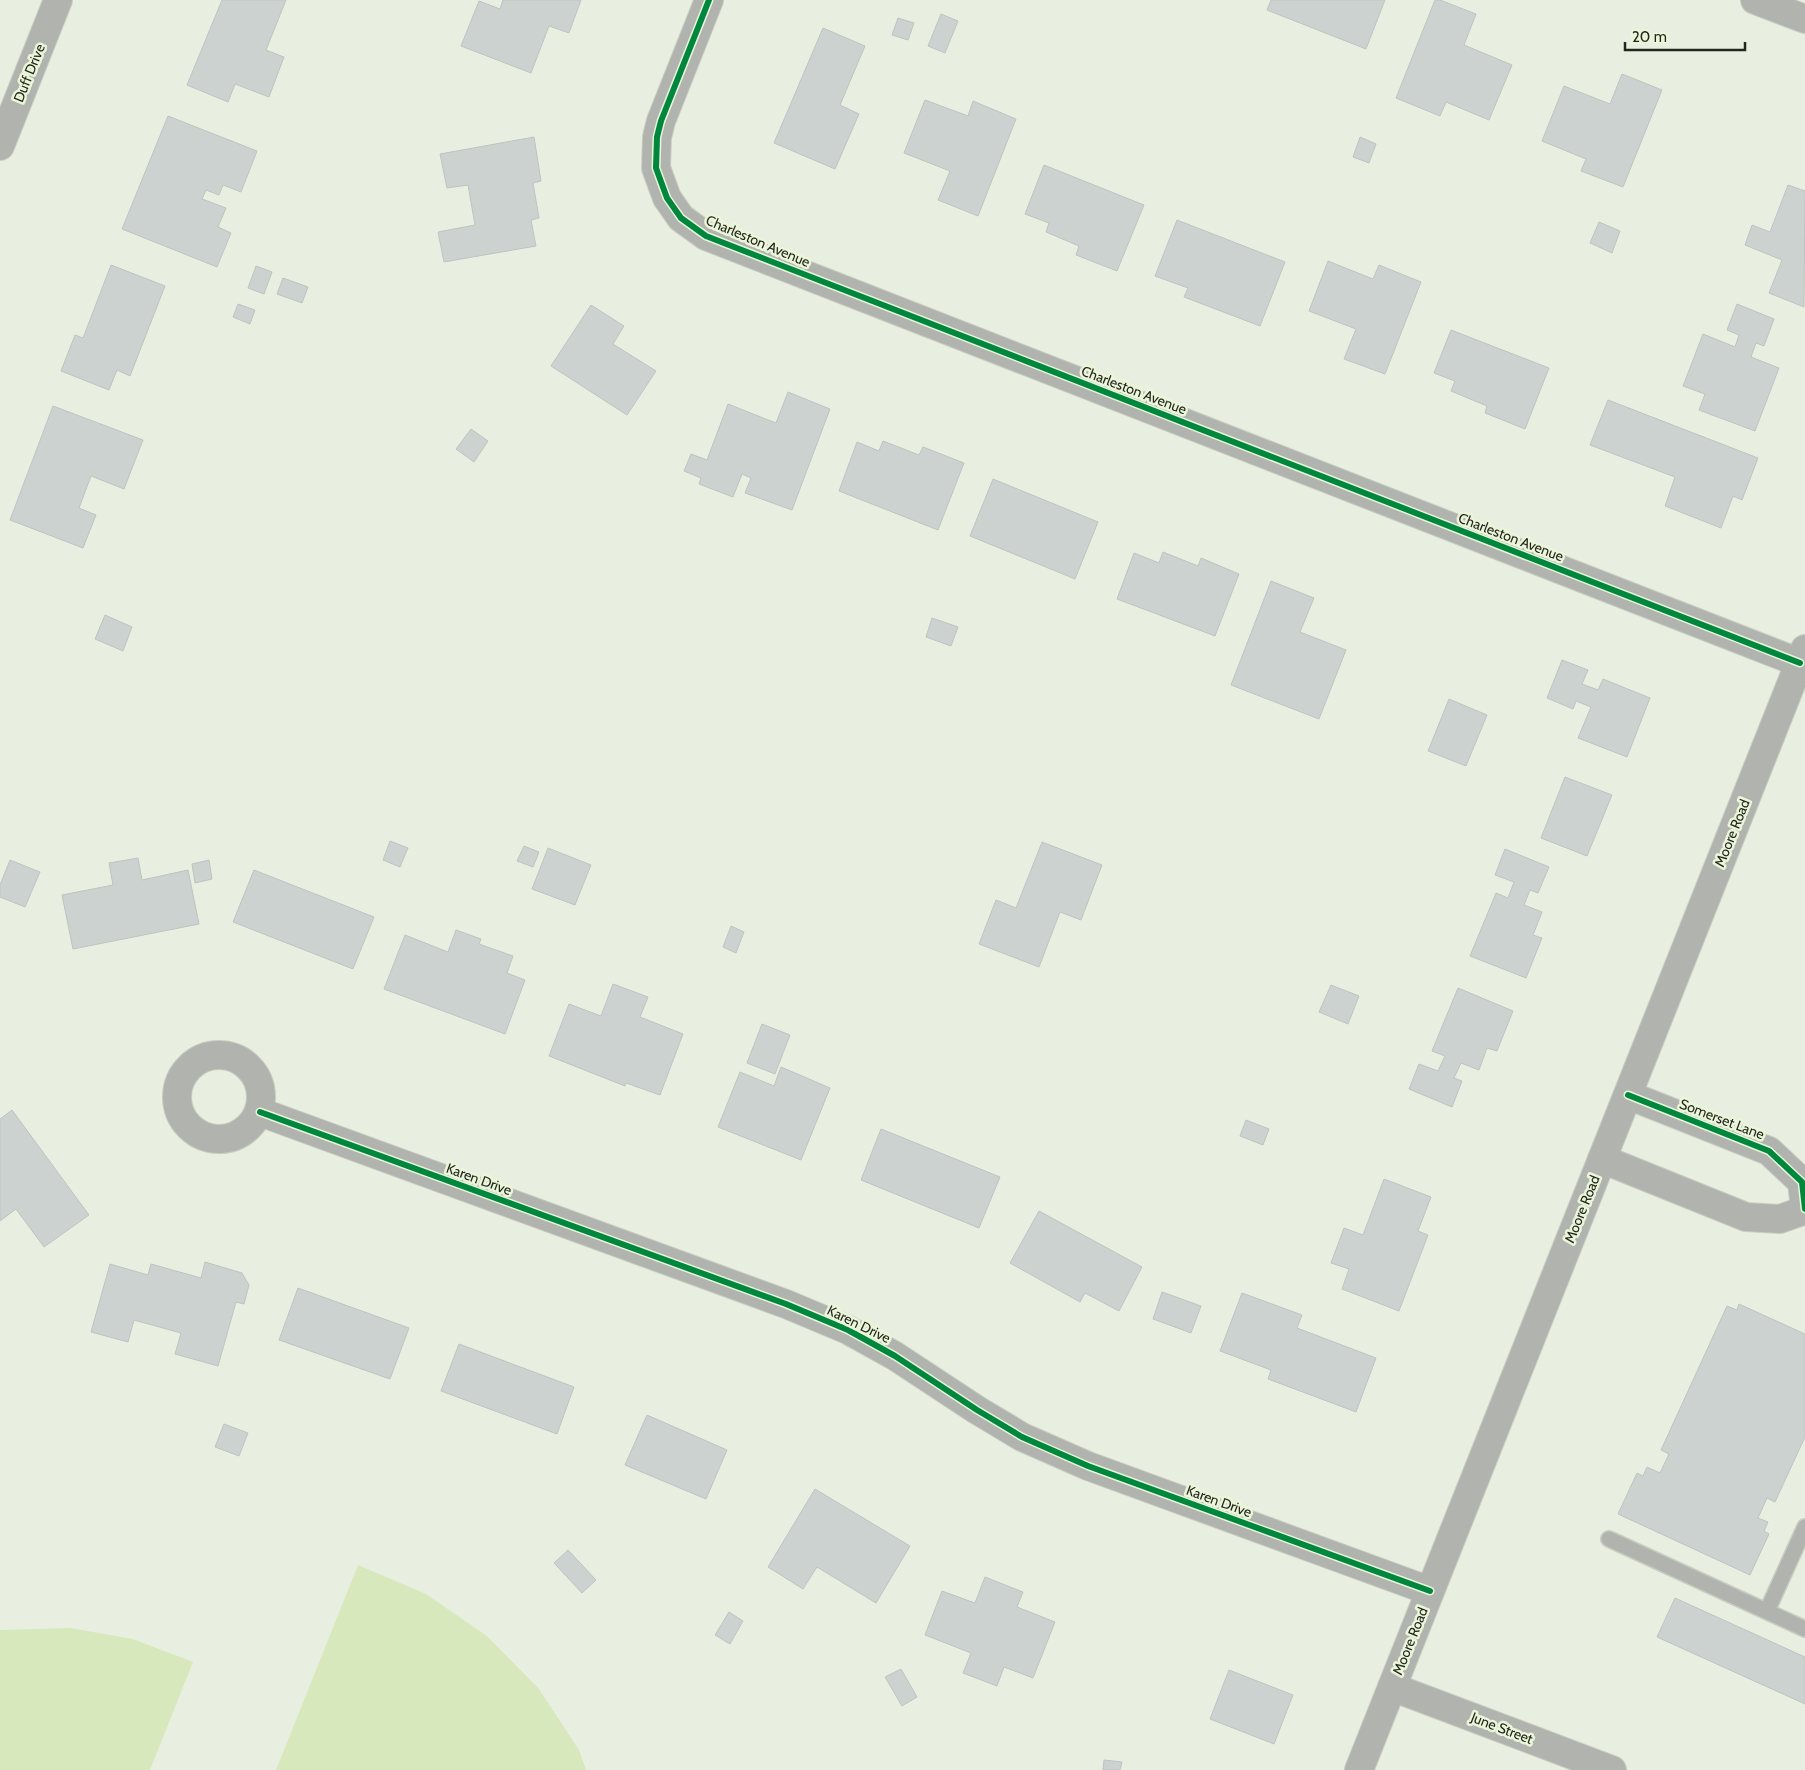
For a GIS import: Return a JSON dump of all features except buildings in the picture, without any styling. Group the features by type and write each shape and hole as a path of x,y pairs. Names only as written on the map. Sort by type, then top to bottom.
{"street":[{"name":"Duff Drive","path":"0,146 58,0"},
{"name":"Charleston Avenue","path":"709,0 661,121 657,137 656,168 667,198 680,218 706,236 1802,656"},
{"path":"1755,0 1805,19"},
{"name":"Moore Road","path":"1359,1770 1802,656"},
{"name":"Somerset Lane","path":"1602,1159 1746,1216 1780,1219 1805,1209 1802,1182 1769,1151 1628,1095"},
{"name":"Karen Drive","path":"260,1112 795,1308 848,1330 895,1356 976,1410 1022,1437 1088,1466 1430,1592"},
{"name":"June Street","path":"1392,1686 1612,1770"}],"lane":[{"path":"1766,1612 1805,1527"},
{"path":"1608,1539 1805,1629"}],"green space":[{"path":"358,1565 426,1594 487,1636 539,1689 579,1750 586,1770 276,1770"},
{"path":"70,1628 133,1639 193,1662 150,1770 0,1770 0,1630"}],"cycle path":[{"path":"709,0 661,121 657,137 656,168 667,198 681,218 706,236 1800,663"},
{"path":"1628,1095 1769,1151 1802,1182 1805,1209"},
{"path":"260,1112 786,1304 848,1330 895,1356 1022,1437 1088,1466 1430,1591"}]}
